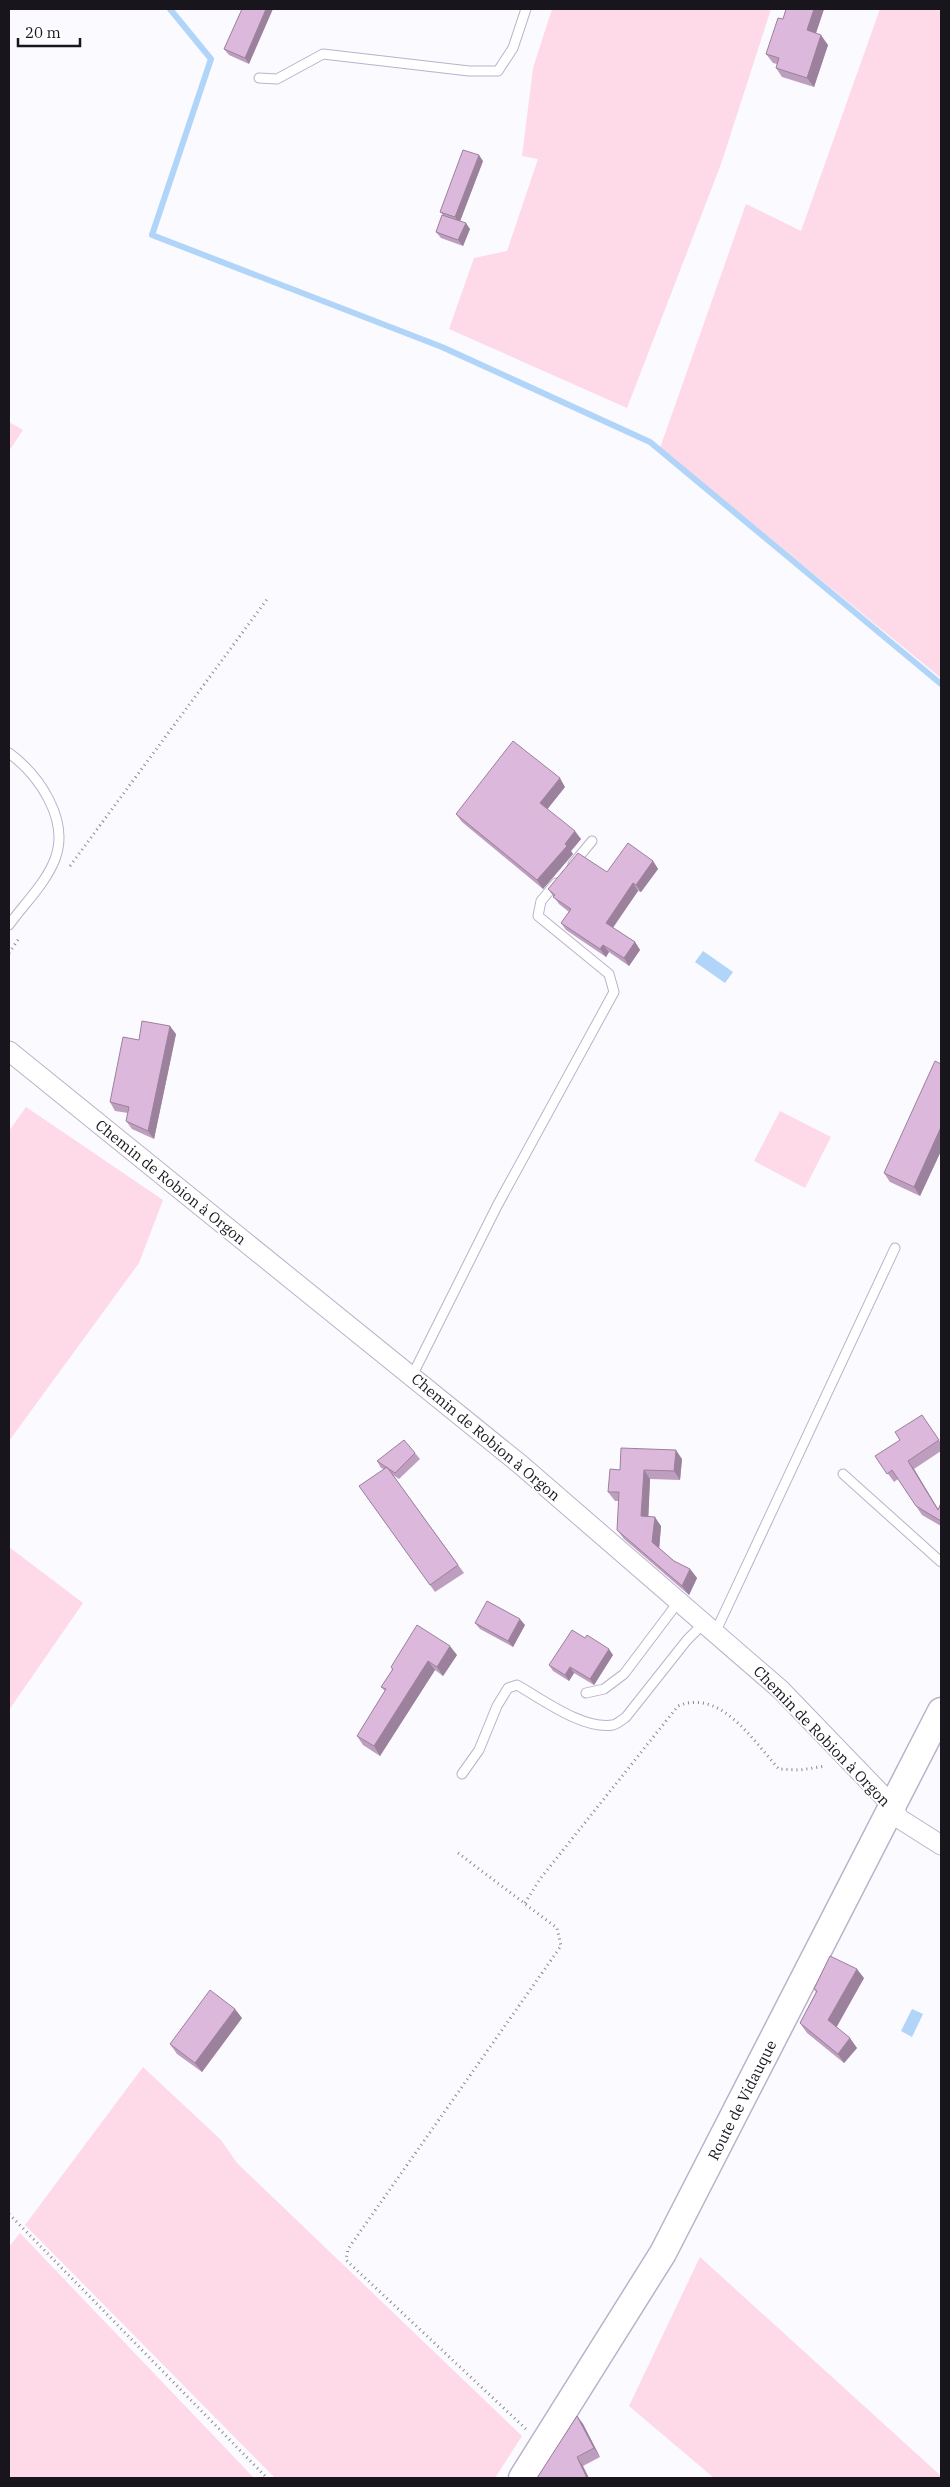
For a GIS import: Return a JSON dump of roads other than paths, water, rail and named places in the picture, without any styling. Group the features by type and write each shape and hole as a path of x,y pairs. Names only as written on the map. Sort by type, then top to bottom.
{"street":[{"name":"Chemin de Robion à Orgon","path":"9,1051 521,1464 781,1690 889,1804 900,1819 941,1845"},
{"name":"Route de Vidauque","path":"522,2478 663,2253 889,1804 941,1711"}],"lane":[{"path":"259,78 277,79 323,54 469,72 498,71 513,48 526,9"},
{"path":"9,753 41,786 59,826 56,857 48,873 9,925"},
{"path":"567,871 592,841"},
{"path":"412,1376 497,1206 614,992 609,974 538,916 541,901 560,878"},
{"path":"462,1774 479,1750 508,1688 517,1684 581,1721 596,1725 614,1725 626,1717 687,1640 710,1628 895,1248"},
{"path":"843,1474 941,1562"},
{"path":"586,1693 604,1689 624,1674 679,1601"}],"water":[{"path":"703,951 733,972 725,983 695,962"},
{"path":"912,2009 923,2014 912,2037 901,2031"}],"waterway":[{"path":"170,9 211,59 152,235 442,347 650,442 941,684"}]}
